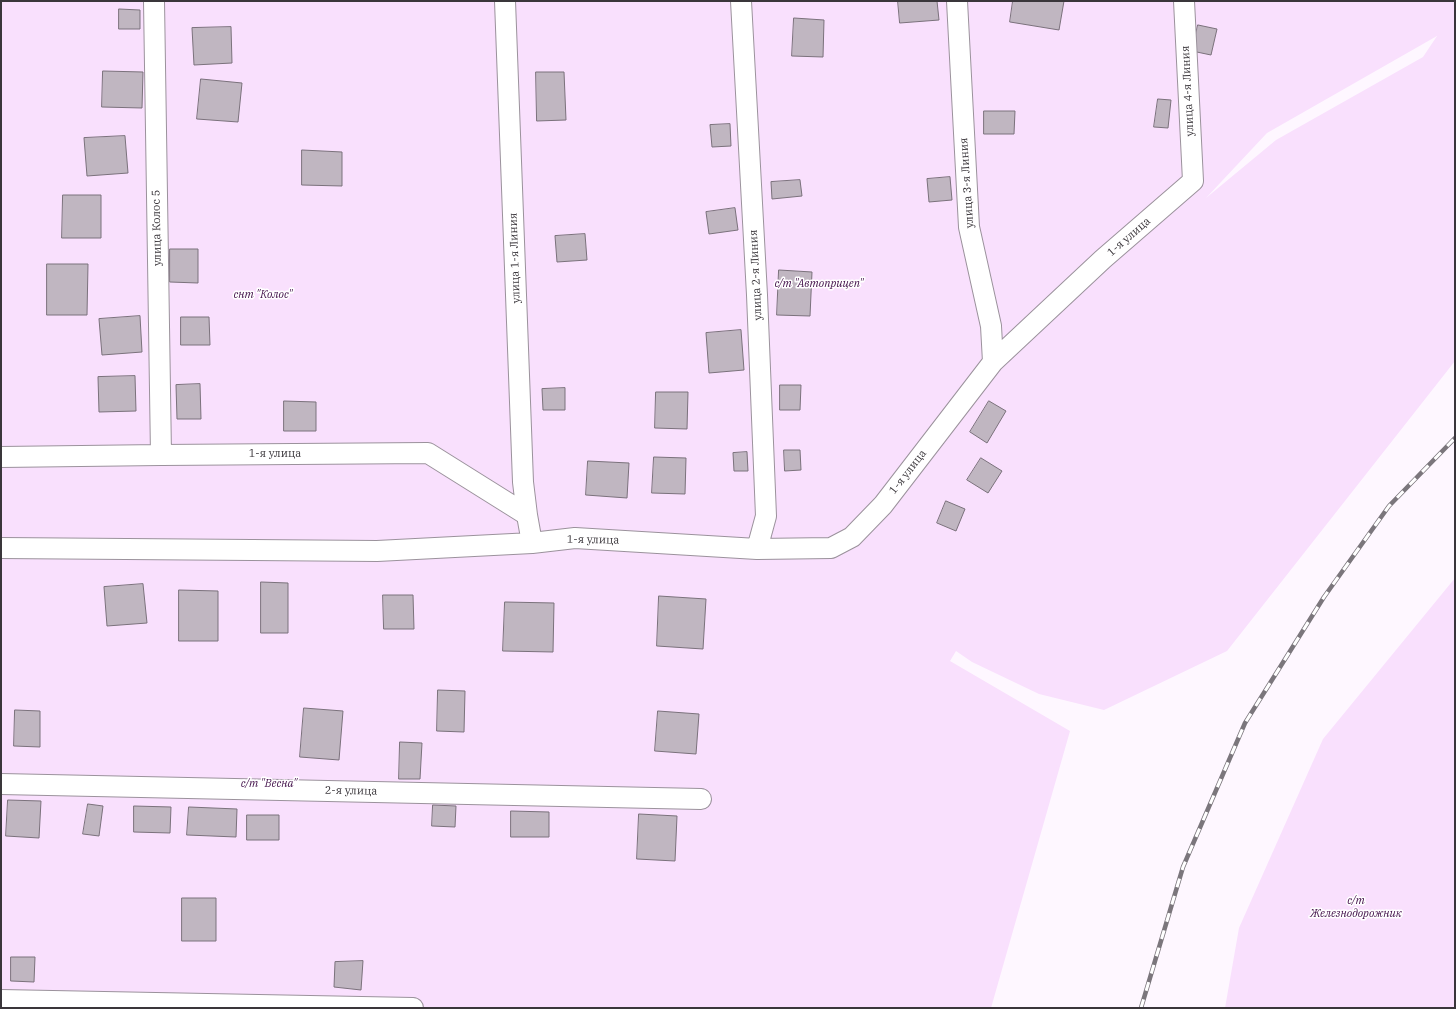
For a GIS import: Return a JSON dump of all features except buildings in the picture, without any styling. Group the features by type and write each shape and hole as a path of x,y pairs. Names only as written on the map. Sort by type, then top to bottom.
{"street":[{"name":"улица Колос 5","path":"154,1 160,455"},
{"name":"улица 1-я Линия","path":"505,1 523,482 527,516"},
{"name":"улица 2-я Линия","path":"740,1 757,295 766,516 757,548"},
{"name":"улица 3-я Линия","path":"957,1 968,227 991,326 993,362"},
{"name":"улица 4-я Линия","path":"1184,1 1193,181"},
{"name":"1-я улица","path":"1,548 377,551 532,543 575,538 757,548 830,548 852,537 882,505 993,362 1103,259 1193,181"},
{"name":"1-я улица","path":"1,458 428,453 527,516"},
{"path":"527,516 532,543"},
{"name":"2-я улица","path":"1,784 701,799"},
{"path":"1,1000 413,1008"}],"green space":[{"path":"1,1 1455,1 1455,361 1227,651 1104,710 1039,694 972,662 956,651 950,661 1070,731 991,1008 1,1008","holes":["1437,36 1423,57 1276,140 1206,198 1267,133"]},
{"name":"с/т Железнодорожник","path":"1455,578 1455,1008 1225,1008 1239,928 1323,739"}],"railway":[{"path":"1141,1008 1183,867 1245,723 1324,597 1389,506 1455,438"}],"park label":[{"name":"с/т \"Автоприцеп\"","path":"819,284"},
{"name":"снт \"Колос\"","path":"263,295"},
{"name":"с/т \"Весна\"","path":"269,784"}]}
